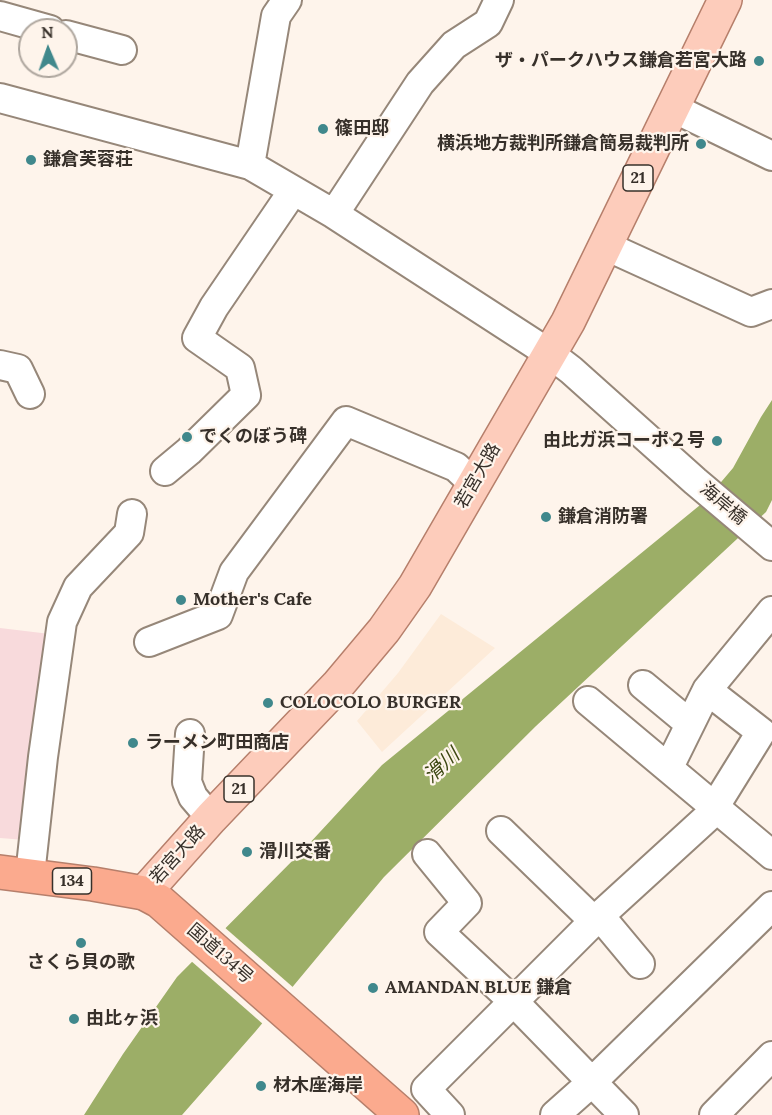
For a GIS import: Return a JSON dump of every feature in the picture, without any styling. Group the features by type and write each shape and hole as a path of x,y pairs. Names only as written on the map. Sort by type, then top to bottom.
{"highway":[{"name":"国道134号","path":"15,874 144,893 159,902 402,1115"}],"main road":[{"name":"若宮大路","path":"144,893 310,716 384,630 415,586 550,354 606,246 671,107 725,0"}],"street":[{"path":"250,165 276,16 287,0"},
{"path":"334,214 420,83 454,45 488,23 499,0"},
{"path":"0,16 18,21"},
{"path":"78,37 122,50"},
{"name":"海岸橋","path":"0,98 250,165 334,214 550,354 772,546"},
{"path":"671,107 772,156"},
{"path":"165,471 189,452 246,395 240,368 197,338 214,307 293,191"},
{"path":"606,246 751,312 772,304"},
{"path":"0,365 18,369 30,394"},
{"path":"148,642 218,615 234,572 346,421 456,467 473,483"},
{"path":"15,874 43,757 62,622 78,587 129,533 132,514"},
{"path":"669,767 707,690 772,611"},
{"path":"643,685 690,724"},
{"path":"435,1105 468,1046 597,918 709,816 713,806 761,732 707,690"},
{"path":"588,701 772,855"},
{"path":"190,734 187,782 193,797 212,818"},
{"path":"501,831 597,918 640,964"},
{"path":"427,854 467,903 440,932 513,1002 624,1115"},
{"path":"555,1115 591,1083 772,906"},
{"path":"714,1115 772,1056"}],"shaded area":[{"path":"441,614 495,648 382,752 357,721 398,673"},
{"path":"0,628 50,634 25,840 0,838"}],"water":[{"name":"滑川","path":"772,400 772,500 766,512 536,726 384,877 255,1032 182,1115 84,1115 177,977 307,846 382,765 705,501 733,468"}],"pier":[{"path":"223,926 295,989 264,1025 190,960"}],"place":[{"name":"ザ・パークハウス鎌倉若宮大路","path":"759,61"},
{"name":"篠田邸","path":"323,129"},
{"name":"横浜地方裁判所鎌倉簡易裁判所","path":"701,144"},
{"name":"鎌倉芙蓉荘","path":"31,160"},
{"name":"でくのぼう碑","path":"187,437"},
{"name":"由比ガ浜コーポ２号","path":"717,441"},
{"name":"鎌倉消防署","path":"546,517"},
{"name":"Mother's Cafe","path":"181,600"},
{"name":"COLOCOLO BURGER","path":"268,703"},
{"name":"ラーメン町田商店","path":"133,743"},
{"name":"滑川交番","path":"247,852"},
{"name":"さくら貝の歌","path":"81,943"},
{"name":"AMANDAN BLUE 鎌倉","path":"373,988"},
{"name":"由比ヶ浜","path":"74,1019"},
{"name":"材木座海岸","path":"261,1086"}]}
